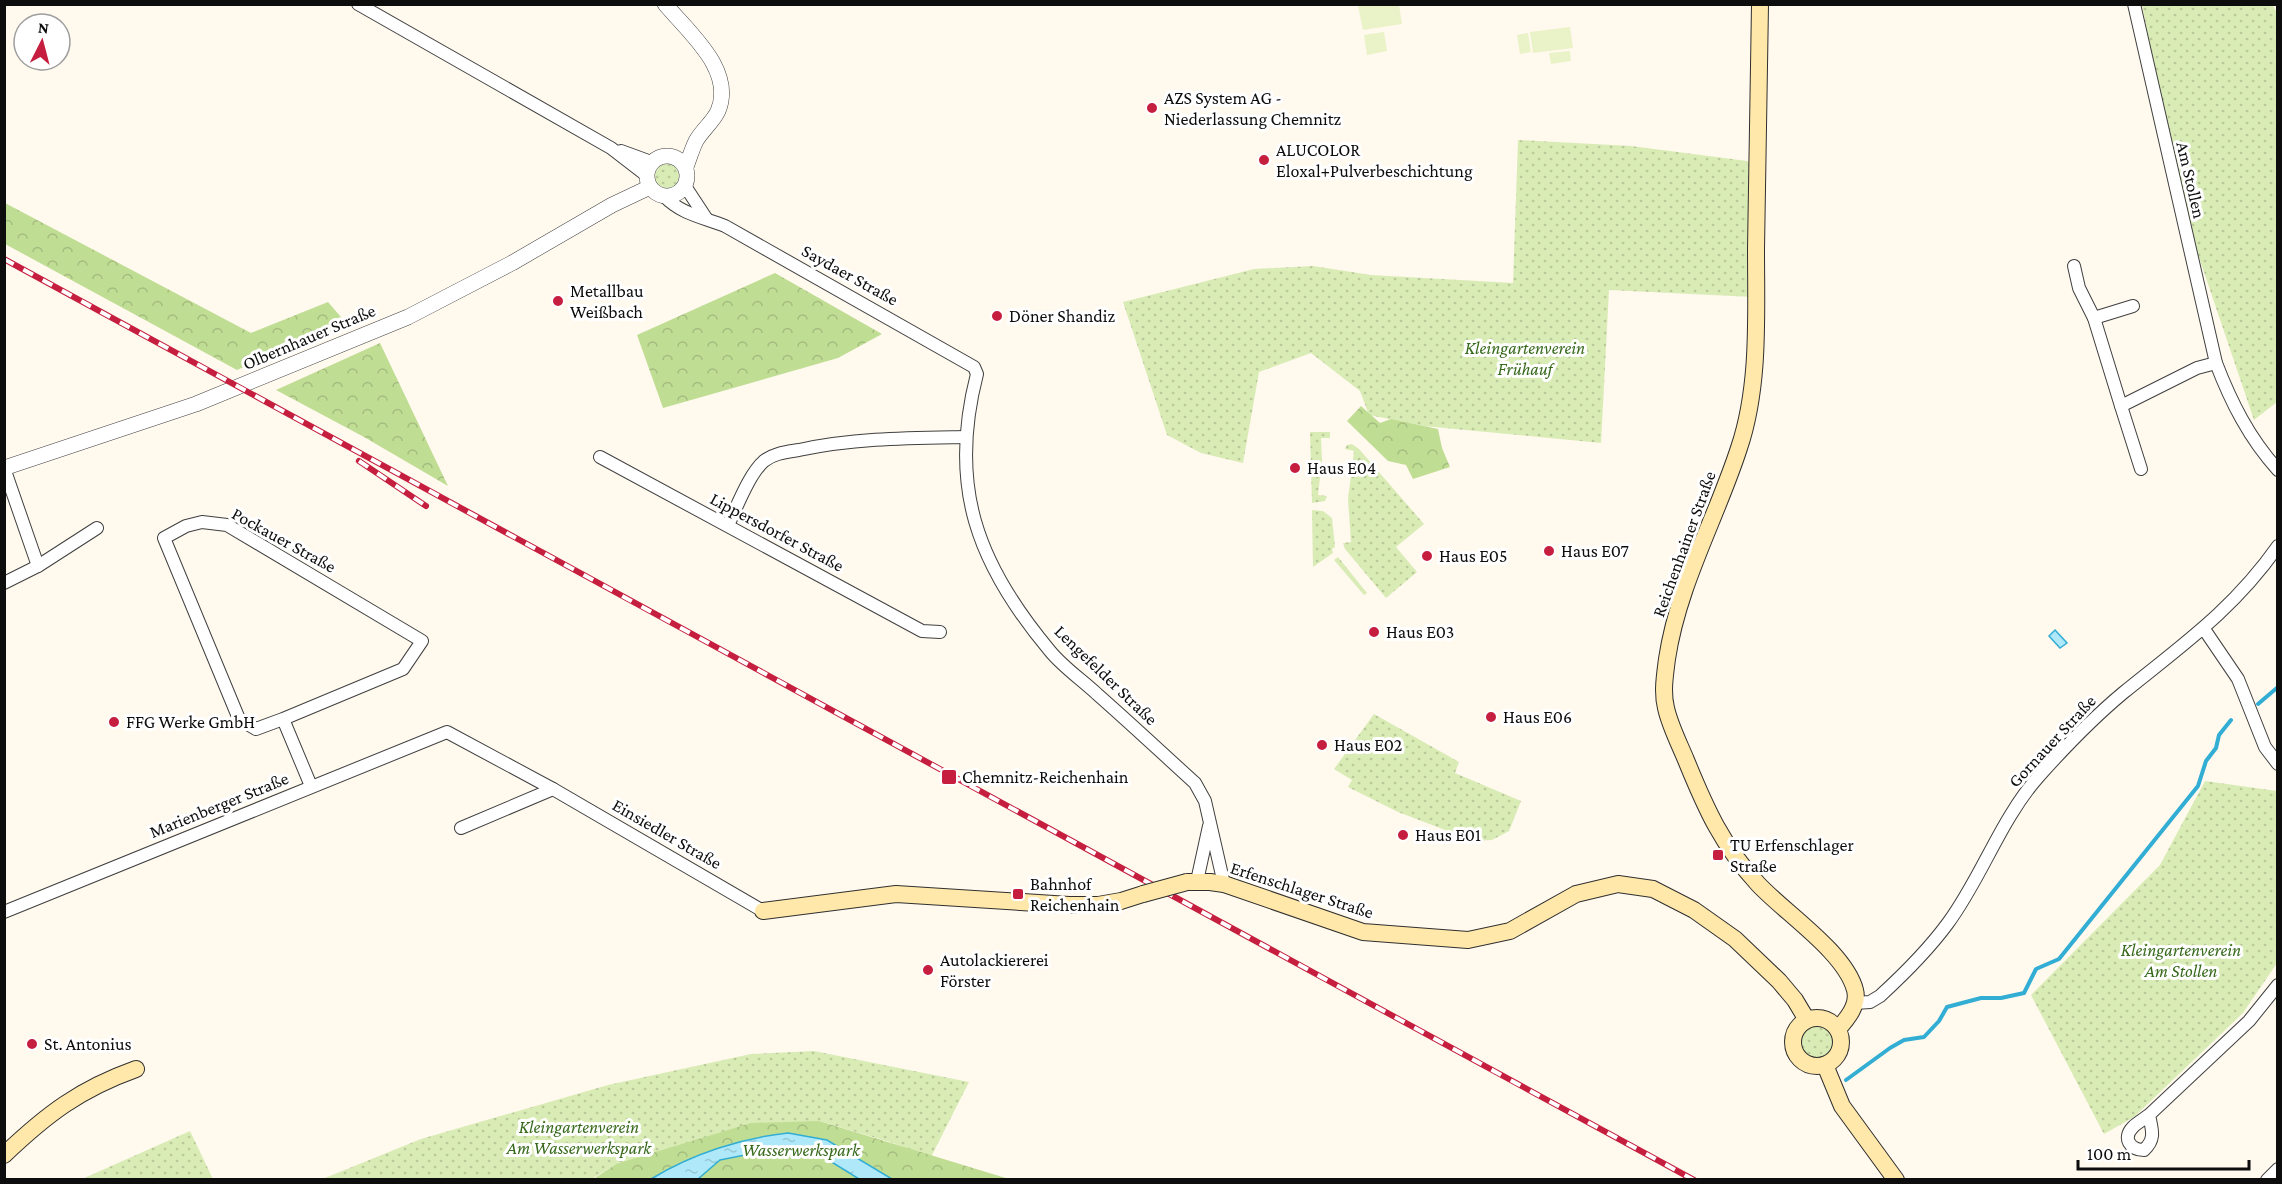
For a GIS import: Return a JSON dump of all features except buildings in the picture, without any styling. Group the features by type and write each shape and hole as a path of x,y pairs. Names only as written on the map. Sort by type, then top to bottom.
{"main road":[{"name":"Reichenhainer Straße","path":"1760,4 1756,296 1749,411 1739,448 1677,610 1664,682 1666,707 1701,798 1725,843 1759,885 1835,956 1856,992 1855,1003"},
{"name":"Erfenschlager Straße","path":"763,911 896,894 1098,905 1121,901 1192,881 1224,885 1363,932 1468,940 1510,931 1576,894 1618,884 1653,889 1694,910 1735,939 1784,987 1807,1020"},
{"path":"1838,1029 1851,1015 1855,1003"},
{"path":"1823,1018 1838,1029 1842,1040 1840,1051 1825,1065 1810,1065 1803,1061 1795,1051 1794,1035 1807,1020 1823,1018"},
{"path":"1825,1065 1842,1106 1896,1179"},
{"path":"4,1155 61,1105 107,1079 136,1069"}],"street":[{"path":"358,4 611,148 649,176 658,194 664,196 676,194 685,186 687,173 681,162 663,155 649,176"},
{"path":"665,4 714,63 721,80 722,97 717,113 681,162"},
{"name":"Am Stollen","path":"2134,4 2216,363 2231,400 2247,429 2277,470"},
{"name":"Olbernhauer Straße","path":"4,468 196,404 408,316 512,263 612,205 649,176"},
{"path":"685,186 706,218"},
{"name":"Saydaer Straße","path":"664,196 673,206 694,217 706,218 735,232 974,368"},
{"path":"2074,266 2079,288 2094,318 2141,469"},
{"path":"2094,318 2133,306"},
{"path":"2121,406 2197,368 2216,363"},
{"name":"Lengefelder Straße","path":"974,368 977,374 965,437 968,494 984,551 1011,600 1051,653 1195,783 1205,801 1224,885"},
{"path":"728,525 754,475 763,462 774,455 828,444 872,439 965,437"},
{"name":"Lippersdorfer Straße","path":"600,457 922,631 939,633"},
{"path":"4,468 38,566"},
{"name":"Pockauer Straße","path":"202,522 227,525 422,641 403,669 283,719 256,729 239,719 164,538 202,522"},
{"path":"4,583 38,566 97,528"},
{"name":"Gornauer Straße","path":"1855,1003 1870,1002 1880,996 1948,923 2015,808 2037,778 2066,747 2122,695 2204,629 2229,605 2263,567 2277,546"},
{"path":"2204,629 2238,679 2265,747 2277,764"},
{"path":"283,719 311,786"},
{"name":"Marienberger Straße","path":"4,912 447,732"},
{"name":"Einsiedler Straße","path":"447,732 553,789 763,911"},
{"path":"461,828 553,789"},
{"name":"Lengefelder Straße","path":"1192,881 1209,825"},
{"path":"2149,1115 2249,1021 2277,985"},
{"path":"2267,1179 2277,1169"}],"green space":[{"path":"1399,5 1402,24 1363,30 1358,6"},
{"path":"2142,5 2273,5 2277,13 2277,402 2254,420 2184,213"},
{"path":"1570,27 1573,48 1533,53 1530,32"},
{"path":"1384,32 1387,51 1367,55 1364,35"},
{"path":"1528,33 1531,52 1520,54 1517,35"},
{"path":"1570,51 1571,61 1551,64 1549,53"},
{"name":"Kleingartenverein Frühauf","path":"1518,140 1631,146 1755,162 1753,297 1609,290 1601,443 1424,426 1369,415 1360,391 1311,353 1259,372 1243,463 1201,453 1167,435 1123,302 1254,269 1313,266 1371,275 1513,283"},
{"path":"667,164 675,168 679,176 675,184 667,188 659,184 655,176 659,168"},
{"path":"5,203 251,333 328,302 347,324 237,370 5,244"},
{"path":"775,273 882,334 838,358 663,408 637,335"},
{"path":"380,343 448,486 364,437 276,390"},
{"path":"1361,406 1380,423 1391,419 1438,429 1442,448 1450,467 1413,479 1406,465 1388,461 1347,421"},
{"path":"1310,432 1330,432 1330,438 1321,438 1322,460 1318,495 1327,496 1325,501 1312,503"},
{"path":"1352,444 1359,449 1424,524 1396,547 1417,572 1386,598 1345,549 1343,543 1351,542 1348,499 1354,451 1345,449 1347,445"},
{"path":"1312,510 1323,511 1332,518 1335,547 1332,549 1333,553 1313,567"},
{"path":"1338,557 1367,593 1364,595 1334,560"},
{"path":"1374,714 1459,762 1455,773 1521,801 1509,831 1492,840 1474,841 1398,812 1348,787 1352,780 1334,769"},
{"name":"Kleingartenverein Am Stollen","path":"2205,781 2277,791 2277,963 2243,1013 2134,1117 2104,1134 2031,995 2160,865"},
{"path":"1812,1018 1822,1018 1834,1025 1841,1037 1841,1047 1834,1059 1822,1066 1812,1066 1797,1055 1793,1047 1793,1037 1804,1022"},
{"name":"Kleingartenverein Am Wasserwerkspark","path":"814,1051 969,1082 931,1157 819,1121 616,1164 592,1179 320,1180 421,1139 608,1085 751,1054"},
{"name":"Wasserwerkspark","path":"819,1121 1009,1179 592,1180 616,1164 751,1123"},
{"path":"190,1131 213,1179 82,1179"}],"water":[{"path":"2055,630 2067,643 2060,648 2049,636"},
{"path":"788,1133 827,1140 892,1179 859,1179 822,1156 801,1150 775,1149 720,1160 698,1179 651,1179 717,1148"}],"waterway":[{"path":"2258,704 2278,687"},
{"path":"1846,1080 1904,1040 1924,1037 1939,1021 1947,1007 1981,998 2001,998 2024,993 2036,969 2059,959 2198,786 2206,761 2216,748 2219,735 2231,720"}],"railway":[{"path":"4,259 1694,1180"},
{"path":"359,461 426,506"}],"place":[{"name":"AZS System AG - Niederlassung Chemnitz","path":"1152,108"},
{"name":"ALUCOLOR Eloxal+Pulverbeschichtung","path":"1264,160"},
{"name":"Metallbau Weißbach","path":"558,301"},
{"name":"Döner Shandiz","path":"997,316"},
{"name":"Haus E04","path":"1295,468"},
{"name":"Haus E07","path":"1549,551"},
{"name":"Haus E05","path":"1427,556"},
{"name":"Haus E03","path":"1374,632"},
{"name":"Haus E06","path":"1491,717"},
{"name":"FFG Werke GmbH","path":"114,722"},
{"name":"Haus E02","path":"1322,745"},
{"name":"Chemnitz-Reichenhain","path":"949,777"},
{"name":"Haus E01","path":"1403,835"},
{"name":"TU Erfenschlager Straße","path":"1718,855"},
{"name":"Bahnhof Reichenhain","path":"1018,894"},
{"name":"Autolackiererei Förster","path":"928,970"},
{"name":"St. Antonius","path":"32,1044"}]}
